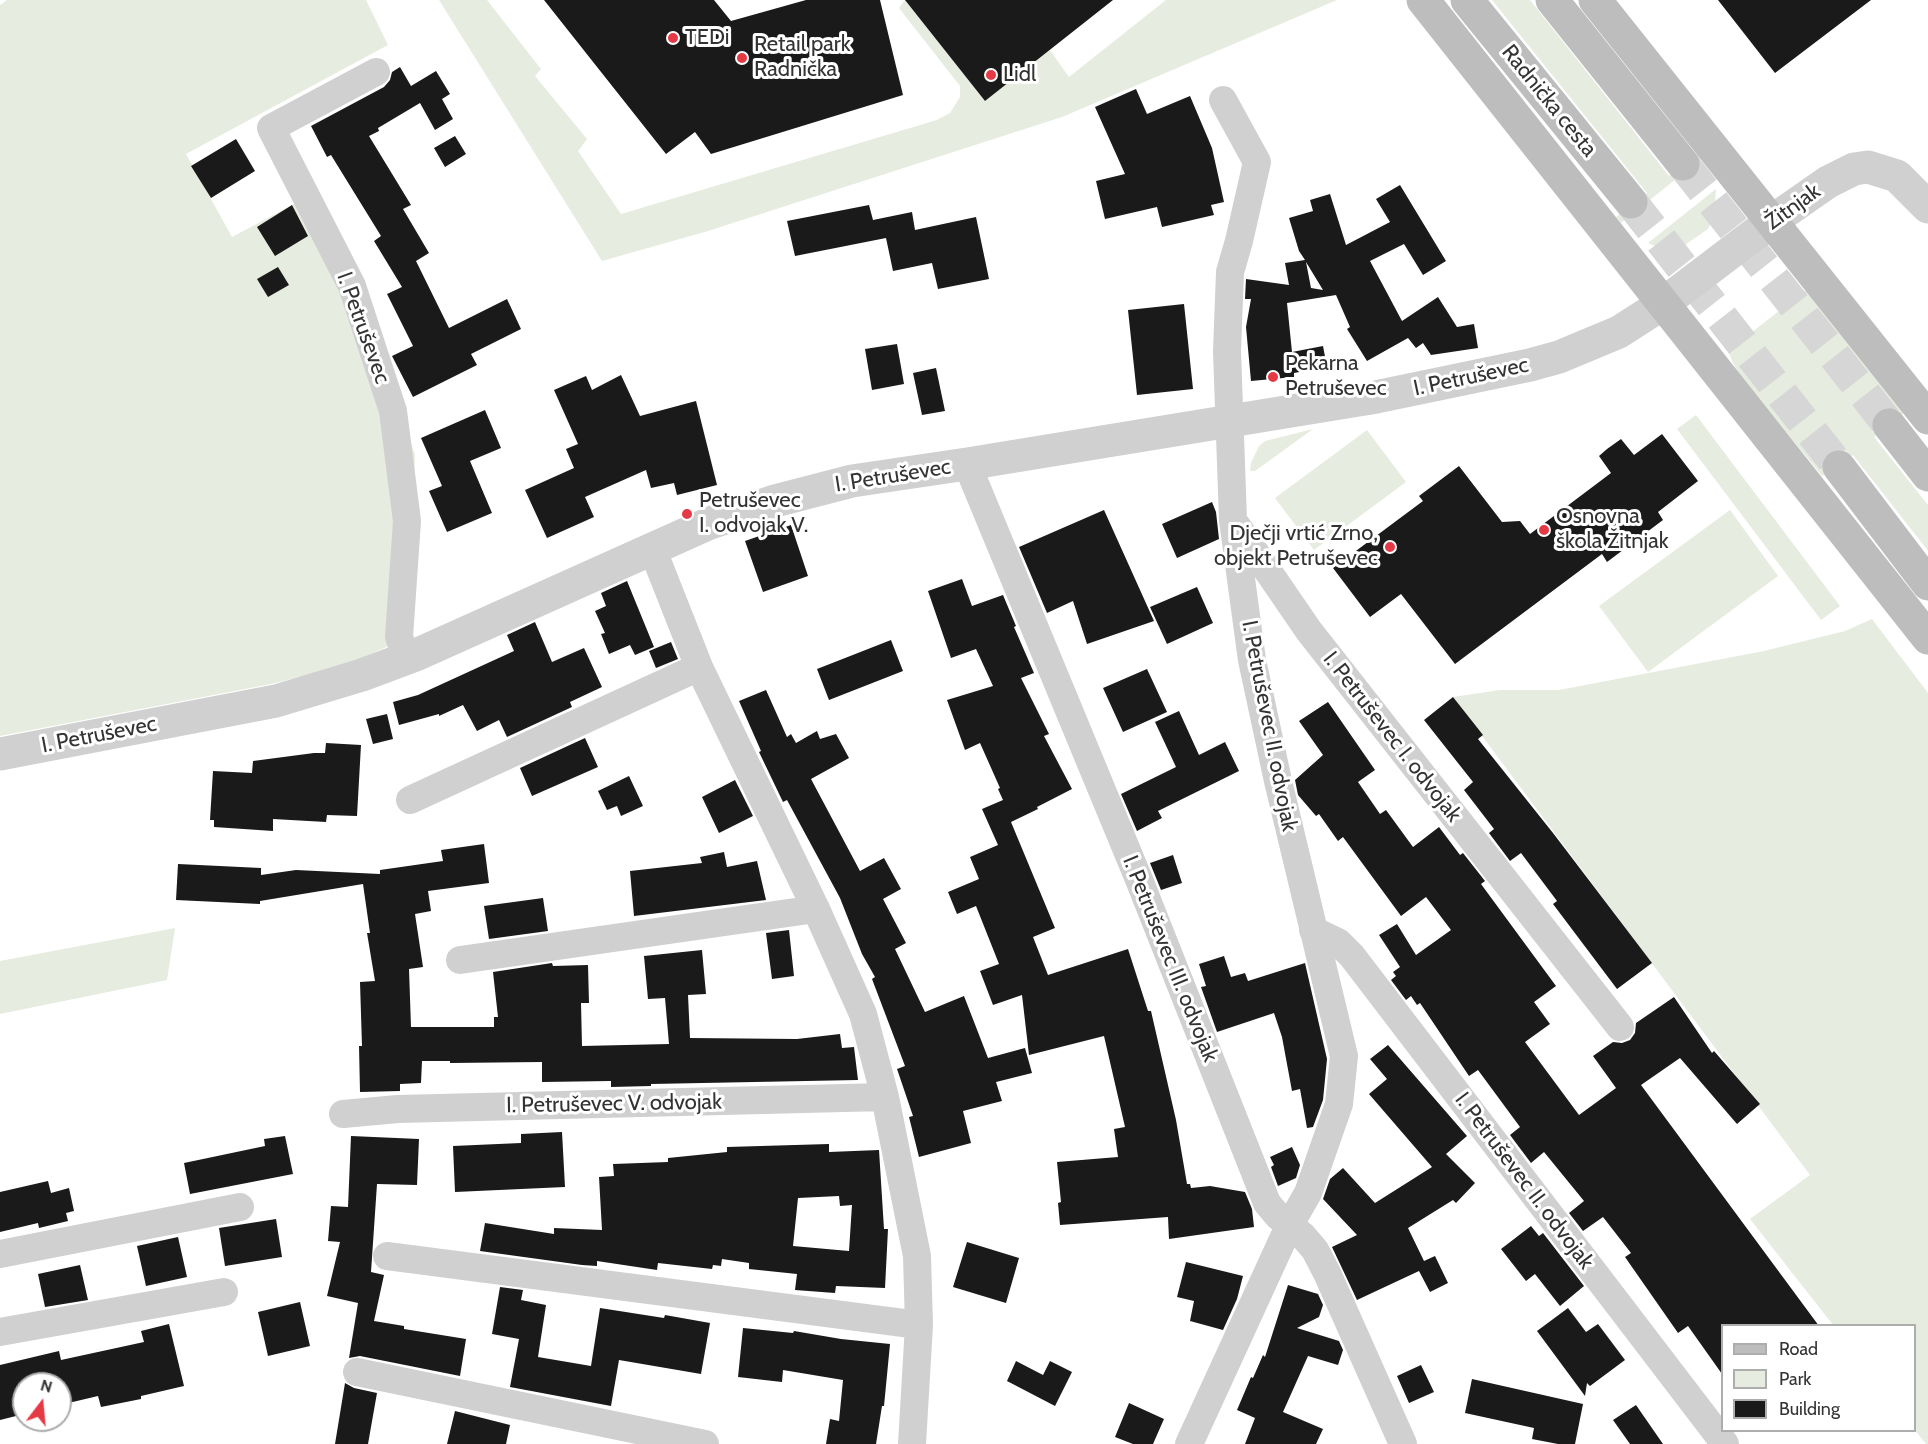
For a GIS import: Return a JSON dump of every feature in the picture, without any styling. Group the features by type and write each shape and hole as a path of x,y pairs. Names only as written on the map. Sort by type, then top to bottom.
{"main road":[{"path":"1423,0 1928,638"},
{"name":"Radnička cesta","path":"1467,0 1631,202"},
{"path":"1552,0 1683,164"},
{"path":"1595,0 1928,418"},
{"path":"1888,425 1928,476"},
{"path":"1839,467 1928,584"}],"street":[{"name":"I. Petruševec","path":"376,72 271,128 351,285 393,411 407,521 399,637 406,659"},
{"path":"1223,100 1257,162 1230,272 1227,351 1233,520"},
{"name":"Žitnjak","path":"1664,303 1772,221 1828,182 1854,169 1868,167 1897,176 1928,207"},
{"name":"I. Petruševec","path":"0,754 276,701 362,675 406,659 710,523 784,498 852,481 1371,398 1530,365 1586,347 1619,332 1664,303"},
{"name":"I. Petruševec III. odvojak","path":"967,464 1144,893 1267,1203 1315,1250 1402,1440 1427,1444"},
{"name":"I. Petruševec I. odvojak","path":"1233,520 1309,631 1620,1027"},
{"name":"I. Petruševec II. odvojak","path":"1189,1444 1289,1226 1308,1193 1339,1104 1344,1056 1252,660 1233,520"},
{"path":"652,548 699,667 816,909 863,1014 885,1097 917,1256 919,1325 912,1444"},
{"path":"410,800 699,667"},
{"path":"460,960 816,909"},
{"name":"I. Petruševec II. odvojak","path":"1313,930 1338,942 1352,956 1725,1444"},
{"name":"I. Petruševec V. odvojak","path":"343,1114 398,1109 885,1097"},
{"path":"0,1254 240,1208"},
{"path":"387,1256 919,1325"},
{"path":"0,1332 224,1292"},
{"path":"357,1372 705,1444"}],"green space":[{"path":"7,0 366,0 388,45 186,154 232,237 296,203 361,285 415,455 409,637 344,666 271,684 0,736 0,5"},
{"path":"439,0 487,0 541,69 535,76 587,139 578,151 621,214 937,120 950,113 960,97 960,86 899,8 905,0 985,101 1050,50 1069,77 1166,0 1337,0 1062,117 708,231 602,261"},
{"path":"1492,0 1530,0 1669,176 1698,154 1701,159 1621,223 1616,217 1647,193"},
{"path":"1716,189 1714,218 1708,229 1679,249 1661,249 1648,243"},
{"path":"1807,289 1904,413 1874,437 1928,505 1928,551 1853,455 1822,476 1742,378 1733,363 1728,351"},
{"path":"1696,415 1840,606 1821,620 1677,429"},
{"path":"1313,429 1255,471 1250,471 1259,446 1265,441"},
{"path":"1367,430 1406,482 1314,550 1275,498"},
{"path":"1730,510 1778,576 1648,672 1599,606"},
{"path":"1872,619 1928,693 1928,1444 1916,1431 1916,1324 1832,1324 1750,1219 1810,1175 1453,697 1500,690 1559,690 1764,651 1845,631"},
{"path":"175,928 167,980 0,1014 0,961"}],"building":[{"name":"Retail park Radnička","path":"544,0 714,0 731,21 806,0 880,0 903,95 711,154 695,132 666,154"},
{"name":"Lidl","path":"905,0 1113,0 985,101"},
{"path":"1718,0 1871,0 1775,73"},
{"path":"400,67 411,86 436,71 450,94 442,99 453,119 435,130 420,103 378,128 379,131 369,136 411,205 403,209 429,253 416,261 449,328 507,299 521,329 471,354 477,365 413,397 392,356 413,346 387,294 402,287 374,241 381,236 331,155 327,157 311,126 384,87 390,80 392,72"},
{"path":"1136,89 1147,114 1190,96 1212,148 1224,202 1211,205 1214,215 1162,227 1157,207 1105,219 1096,181 1125,174 1095,107"},
{"path":"455,136 466,154 445,167 434,148"},
{"path":"236,139 255,171 211,198 191,166"},
{"path":"1400,185 1446,261 1423,275 1404,244 1370,261 1402,321 1438,297 1457,327 1474,324 1478,348 1431,355 1423,343 1416,348 1408,338 1367,361 1347,329 1350,327 1336,295 1287,303 1292,352 1323,346 1327,367 1294,373 1294,377 1251,381 1246,327 1251,299 1245,299 1246,279 1289,285 1285,263 1305,260 1299,251 1289,218 1313,211 1310,200 1330,194 1346,245 1390,222 1376,199","holes":["1306,262 1323,290 1311,288"]},
{"path":"292,205 308,236 275,256 257,227"},
{"path":"869,205 873,220 912,212 915,230 976,217 989,279 938,289 932,263 893,271 886,238 795,256 787,221"},
{"path":"278,267 289,285 268,297 257,279"},
{"path":"1184,304 1193,389 1137,395 1128,310"},
{"path":"897,344 904,384 872,390 865,349"},
{"path":"936,368 945,411 922,415 913,373"},
{"path":"621,375 640,416 696,401 717,485 677,495 674,483 651,488 646,470 585,497 594,517 547,538 525,490 574,468 566,449 578,444 554,390 586,376 592,390"},
{"path":"485,410 501,448 470,461 492,513 447,532 429,491 442,486 421,438"},
{"path":"1662,434 1698,481 1658,512 1663,520 1607,562 1602,554 1455,664 1401,594 1370,617 1333,568 1423,501 1419,496 1459,466 1502,522 1520,521 1530,534 1611,473 1599,456 1607,449 1621,439 1634,455"},
{"path":"1212,502 1216,512 1219,539 1177,558 1162,524"},
{"path":"1104,510 1154,621 1087,644 1073,601 1047,613 1019,547"},
{"path":"791,525 808,576 763,592 745,541"},
{"path":"962,579 972,606 1003,595 1034,673 1021,678 1049,734 1044,736 1072,789 1011,822 1055,928 1033,937 1048,975 1128,949 1148,1011 1151,1011 1176,1120 1187,1184 1190,1184 1191,1188 1210,1186 1245,1192 1252,1209 1254,1227 1169,1239 1168,1217 1060,1225 1058,1203 1061,1202 1057,1162 1118,1157 1114,1129 1125,1127 1104,1036 1029,1055 1022,995 993,1005 980,971 999,964 976,906 957,914 948,892 979,879 970,857 998,845 982,809 1003,800 980,743 965,750 947,700 993,686 976,649 951,658 928,591"},
{"path":"627,581 654,647 635,655 630,645 609,654 601,634 605,633 595,611 606,606 601,593"},
{"path":"1197,587 1213,623 1167,644 1150,607"},
{"path":"535,622 552,662 584,648 602,687 570,702 572,707 507,737 499,720 477,731 463,705 439,716 439,714 399,725 393,702 418,695 514,651 507,635"},
{"path":"891,640 903,671 829,700 817,669"},
{"path":"671,642 678,659 656,668 649,651"},
{"path":"1147,669 1167,712 1123,732 1103,688"},
{"path":"766,690 787,737 791,734 796,743 817,731 820,739 836,734 849,758 811,779 860,871 884,858 901,889 883,899 906,943 895,949 925,1012 964,996 988,1058 1025,1048 1032,1073 996,1082 1002,1101 963,1111 971,1143 919,1157 909,1117 913,1116 897,1069 905,1066 872,979 875,977 862,954 840,898 787,800 783,802 759,752 761,751 739,701"},
{"path":"1453,697 1483,735 1478,739 1652,963 1617,989 1553,904 1557,901 1521,853 1510,861 1489,833 1494,829 1464,790 1473,782 1424,720"},
{"path":"1328,702 1375,770 1358,782 1380,814 1386,810 1413,847 1439,827 1460,855 1463,853 1485,881 1481,884 1556,986 1534,1002 1550,1024 1525,1042 1579,1115 1616,1088 1593,1056 1613,1042 1622,1043 1630,1040 1635,1033 1636,1023 1674,997 1712,1053 1714,1051 1760,1104 1737,1124 1680,1058 1641,1085 1818,1324 1721,1324 1721,1373 1688,1326 1678,1333 1625,1257 1631,1253 1603,1217 1583,1231 1569,1213 1584,1201 1544,1152 1531,1163 1510,1135 1520,1127 1478,1070 1469,1076 1420,1003 1417,1005 1411,996 1406,1000 1391,980 1396,976 1393,972 1400,967 1379,935 1397,924 1416,955 1451,930 1426,897 1401,916 1343,837 1338,841 1319,814 1316,816 1298,795 1295,780 1323,755 1299,721"},
{"path":"1179,711 1199,755 1225,742 1239,771 1158,811 1162,818 1137,831 1121,794 1176,767 1155,722"},
{"path":"387,714 393,739 373,744 366,719"},
{"path":"585,738 598,767 532,796 520,768"},
{"path":"326,743 361,745 357,816 327,815 326,822 273,819 273,831 214,827 214,820 210,820 213,771 252,773 253,761 325,753"},
{"path":"629,776 643,806 621,816 617,806 607,810 598,791"},
{"path":"735,780 753,816 719,833 702,797"},
{"path":"484,844 489,883 428,891 431,911 415,914 423,967 409,969 411,1027 494,1027 494,1017 498,1017 493,972 552,963 553,966 588,965 589,1003 581,1003 582,1046 669,1044 665,998 648,999 644,956 702,950 706,994 688,995 690,1038 797,1039 840,1034 842,1048 854,1047 858,1080 651,1084 651,1086 611,1087 611,1081 542,1082 542,1062 422,1061 421,1083 400,1084 400,1091 360,1092 359,1046 362,1046 360,982 375,981 367,933 370,933 363,884 260,901 260,904 176,900 178,864 261,868 261,875 296,870 380,874 380,870 443,861 441,850"},
{"path":"724,852 727,867 757,861 766,900 634,916 630,871 702,863 700,857"},
{"path":"1173,855 1182,883 1161,890 1150,863"},
{"path":"543,898 548,931 489,939 484,906"},
{"path":"789,930 794,976 772,979 766,933"},
{"path":"1224,956 1231,977 1245,973 1248,981 1305,963 1327,1059 1323,1100 1313,1127 1307,1128 1300,1089 1292,1091 1282,1037 1274,1013 1217,1032 1201,987 1206,986 1199,964"},
{"path":"1388,1045 1467,1136 1446,1154 1475,1183 1456,1203 1453,1200 1408,1228 1424,1261 1435,1256 1448,1283 1430,1292 1419,1271 1357,1300 1332,1247 1357,1235 1323,1199 1330,1179 1343,1168 1375,1203 1432,1167 1369,1094 1387,1079 1370,1059"},
{"path":"562,1132 565,1187 455,1192 453,1146 521,1143 521,1134"},
{"path":"285,1136 293,1174 190,1194 184,1163 265,1146 264,1139"},
{"path":"351,1136 419,1139 417,1185 377,1184 371,1272 384,1275 374,1321 404,1326 404,1329 466,1339 460,1376 360,1356 349,1358 358,1303 327,1296 340,1242 328,1241 331,1206 348,1207"},
{"path":"829,1144 829,1152 879,1150 884,1229 888,1229 885,1288 836,1286 835,1293 795,1290 797,1274 749,1269 749,1263 722,1259 721,1266 713,1265 712,1269 658,1263 657,1270 597,1261 597,1266 582,1265 480,1251 485,1223 554,1234 554,1228 602,1230 599,1177 614,1176 613,1164 668,1162 668,1158 727,1152 727,1147","holes":["839,1196 840,1206 852,1205 849,1251 793,1246 798,1198"]},
{"path":"1292,1147 1300,1165 1296,1178 1278,1186 1270,1157"},
{"path":"48,1181 51,1193 69,1188 74,1211 66,1213 68,1221 39,1228 38,1223 0,1232 0,1192"},
{"path":"276,1219 282,1257 225,1266 219,1228"},
{"path":"1531,1226 1539,1236 1543,1233 1584,1286 1560,1306 1535,1274 1526,1281 1501,1249"},
{"path":"178,1237 187,1277 146,1286 137,1246"},
{"path":"967,1242 1019,1258 1006,1303 953,1287"},
{"path":"1186,1262 1243,1276 1237,1299 1223,1330 1190,1321 1194,1301 1177,1297"},
{"path":"80,1265 88,1300 45,1307 38,1274"},
{"path":"1288,1285 1318,1294 1323,1305 1319,1317 1297,1328 1339,1341 1343,1350 1338,1365 1308,1356 1283,1412 1323,1429 1316,1444 1245,1444 1255,1418 1237,1410 1251,1377 1253,1378 1263,1355 1265,1357"},
{"path":"500,1287 523,1290 521,1300 546,1305 538,1357 591,1366 600,1308 664,1318 665,1315 710,1323 701,1374 619,1360 611,1406 510,1387 519,1339 492,1334"},
{"path":"300,1302 310,1346 268,1356 258,1312"},
{"path":"1568,1308 1586,1332 1598,1324 1625,1360 1590,1386 1587,1383 1585,1396 1537,1331"},
{"path":"169,1324 184,1386 141,1396 141,1399 101,1407 98,1396 72,1402 72,1372 12,1372 12,1417 0,1420 0,1365 59,1351 61,1360 144,1342 141,1331"},
{"path":"743,1328 793,1333 794,1331 890,1344 884,1406 882,1406 876,1444 826,1444 830,1419 839,1421 843,1380 783,1370 782,1382 738,1377"},
{"path":"1016,1361 1043,1375 1050,1361 1072,1372 1055,1406 1007,1381"},
{"path":"1421,1365 1434,1392 1409,1403 1397,1376"},
{"path":"1472,1379 1583,1404 1575,1444 1558,1444 1532,1439 1534,1428 1465,1413"},
{"path":"345,1383 354,1388 377,1393 368,1444 335,1444"},
{"path":"1129,1403 1164,1419 1153,1444 1133,1444 1115,1437"},
{"path":"1636,1405 1663,1444 1630,1444 1613,1420"},
{"path":"455,1411 510,1425 506,1444 447,1444"}],"tunnel":[{"path":"1683,164 1889,425"},
{"path":"1631,202 1839,467"}],"place":[{"name":"TEDi","path":"673,38"},
{"name":"Retail park Radnička","path":"742,58"},
{"name":"Lidl","path":"991,75"},
{"name":"Pekarna Petruševec","path":"1273,377"},
{"name":"Petruševec I. odvojak V.","path":"687,514"},
{"name":"Osnovna škola Žitnjak","path":"1544,530"},
{"name":"Dječji vrtić Zrno, objekt Petruševec","path":"1390,547"}]}
